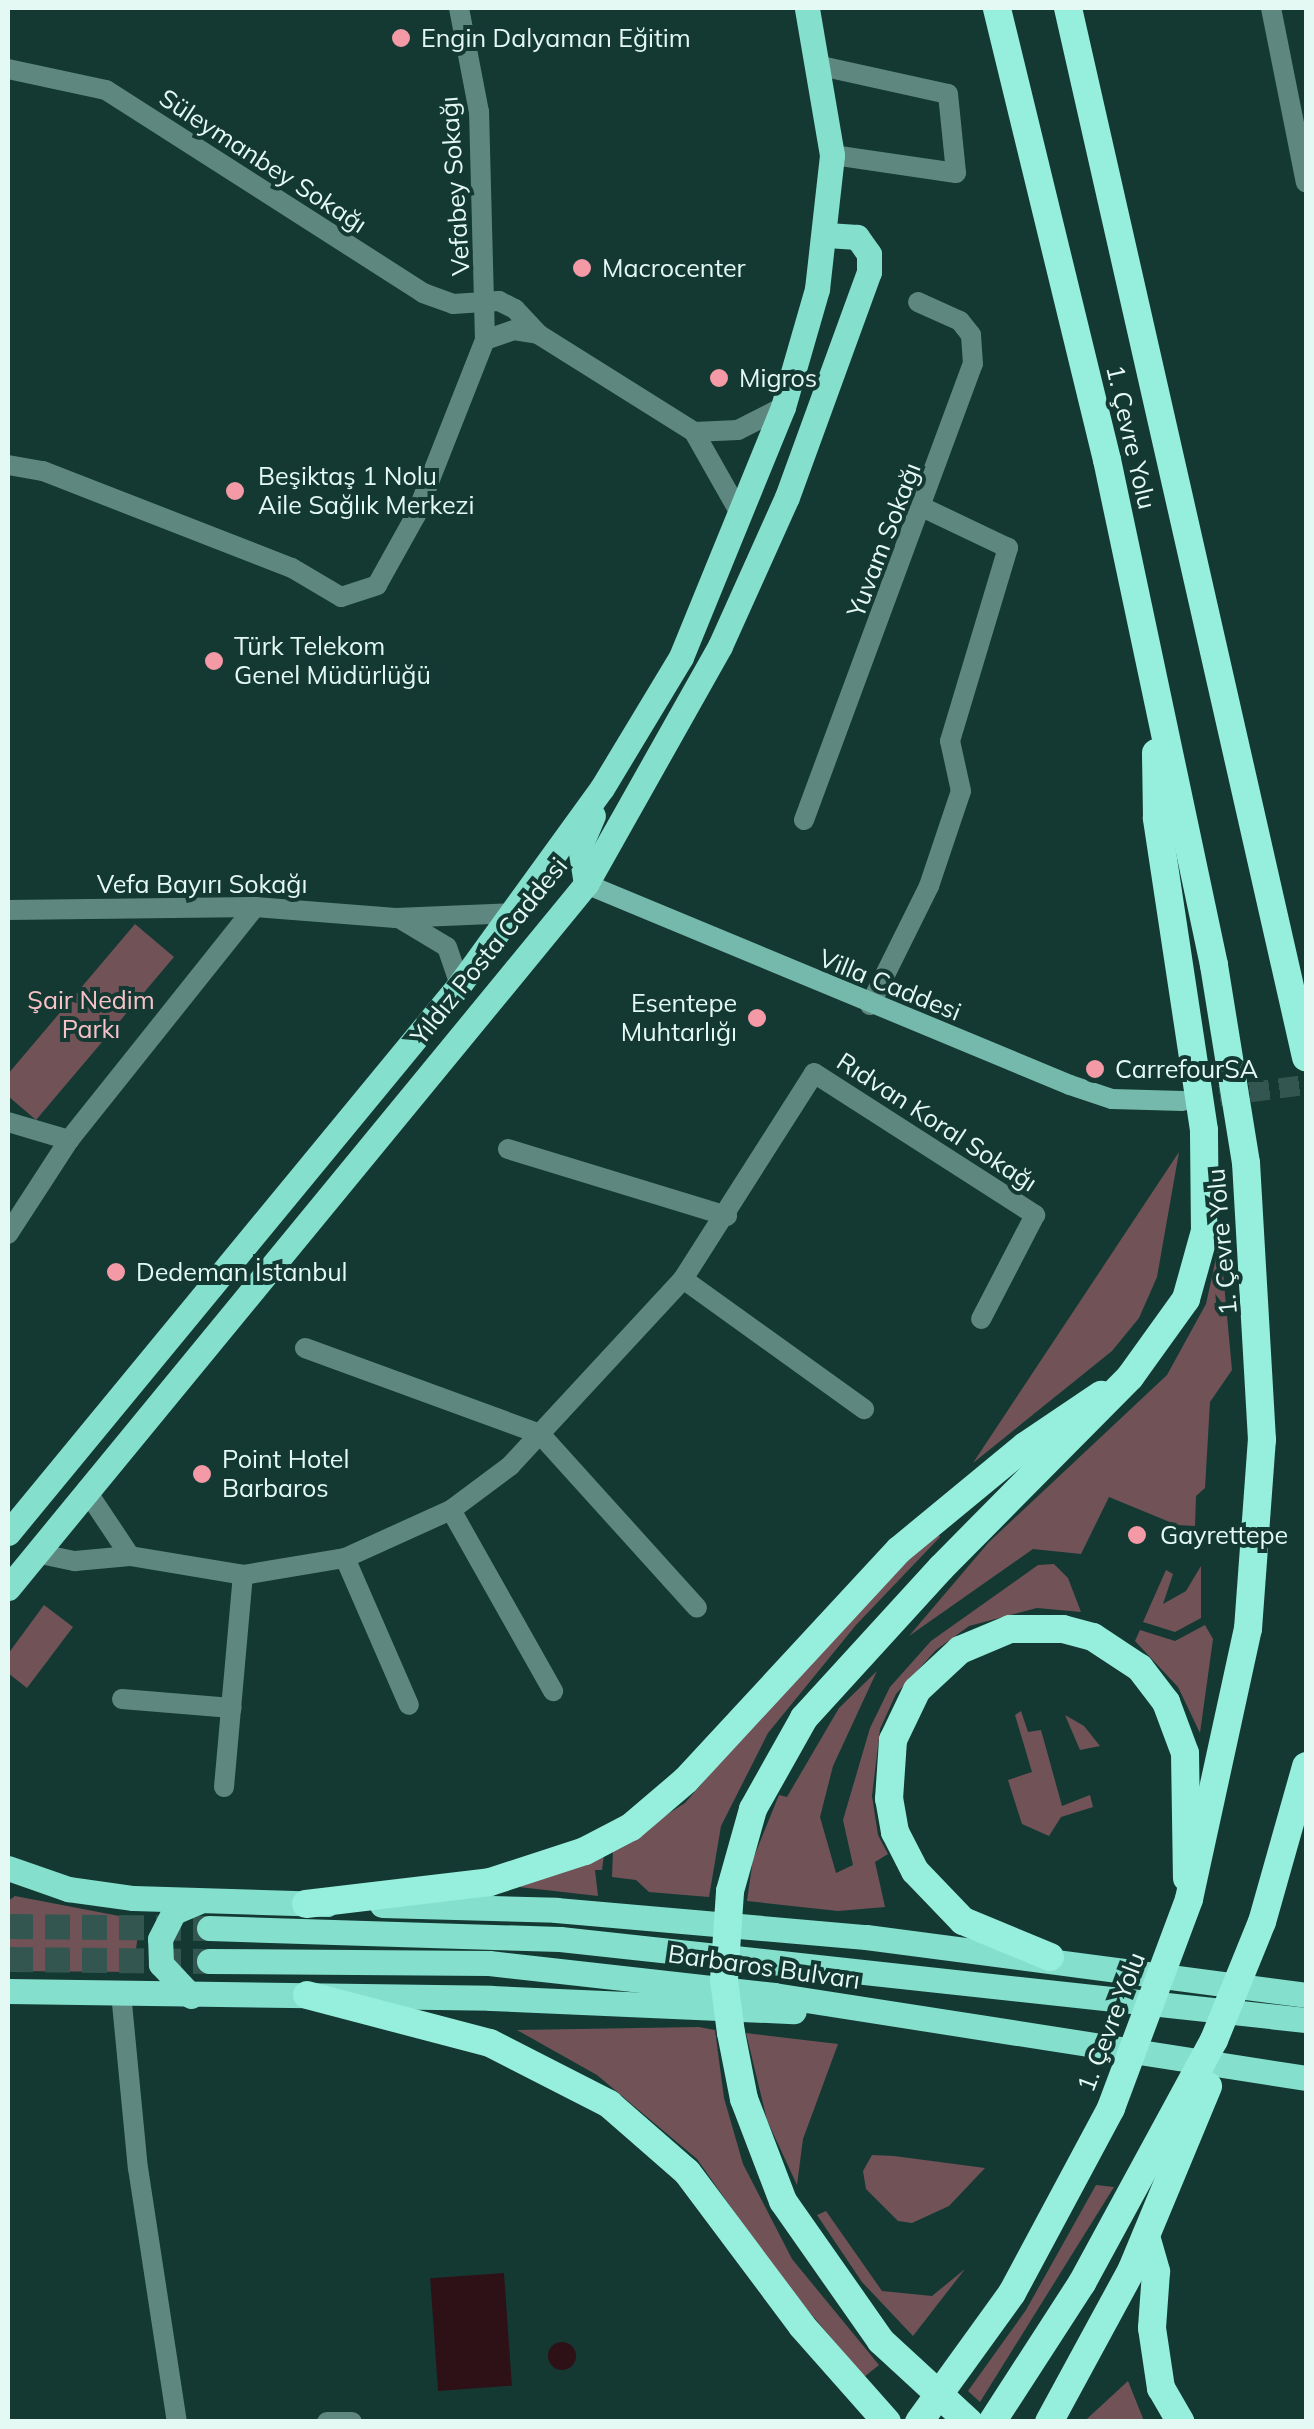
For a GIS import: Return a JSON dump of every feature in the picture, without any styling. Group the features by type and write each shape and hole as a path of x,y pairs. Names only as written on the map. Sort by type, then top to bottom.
{"highway":[{"path":"982,8 1030,144"},
{"name":"1. Çevre Yolu","path":"919,2422 1012,2293 1111,2108 1188,1899 1226,1752 1248,1629 1258,1540 1262,1354 1231,1068 1159,711 997,8"},
{"name":"1. Çevre Yolu","path":"1068,8 1306,1057"},
{"path":"969,2422 881,2341 783,2201 744,2099 724,1980 730,1890 740,1848 774,1763 804,1718 1120,1386 1186,1299 1205,1231 1204,1130 1157,818 1159,711"},
{"path":"1287,965 1306,1005"},
{"path":"306,1904 490,1882 585,1851 631,1827 686,1780 899,1550 1024,1446 1120,1386"},
{"path":"1050,1957 987,1934 938,1899 896,1832 888,1799 893,1740 917,1690 936,1667 985,1638 1036,1626 1093,1637 1156,1686 1185,1753 1188,1899"},
{"path":"1049,2422 1146,2236 1202,2100 1306,1766"},
{"path":"992,2422 1117,2224 1240,1984"},
{"path":"306,1994 490,2043 608,2104 686,2172 850,2384 887,2422"},
{"path":"1146,2236 1156,2272 1152,2328 1158,2369 1181,2422"}],"main road":[{"name":"Yıldız Posta Caddesi","path":"8,1533 460,984 602,788 680,657 784,407 827,235 832,156 821,66 807,8"},
{"name":"Yıldız Posta Caddesi","path":"8,1588 586,884 720,646 786,497 868,272 868,254 856,237 827,235"},
{"path":"513,914 549,907 586,884 580,846 602,788"},
{"name":"Villa Caddesi","path":"586,884 870,1005 1112,1098 1183,1101"},
{"path":"60,1468 86,1490"},
{"path":"8,1868 68,1890 204,1900 689,1920 1050,1957 1306,1995"},
{"path":"190,1996 165,1972 160,1939 174,1912 204,1900"},
{"name":"Barbaros Bulvarı","path":"209,1928 432,1933 683,1951 1054,1988 1306,2020"},
{"path":"790,1932 1054,1988"},
{"name":"Barbaros Bulvarı","path":"209,1961 489,1963 677,1997 854,2010 1036,2034 1306,2078"},
{"path":"8,1991 190,1996 677,1997"}],"street":[{"name":"Vefabey Sokağı","path":"460,8 479,112 487,303"},
{"path":"1272,8 1306,183"},
{"path":"821,66 948,94 956,173 832,156"},
{"name":"Süleymanbey Sokağı","path":"8,70 106,90 423,292 453,304 487,303 515,309 538,334 694,432 741,516"},
{"name":"Yuvam Sokağı","path":"804,820 924,508 973,364 971,335 960,321 918,302"},
{"path":"8,465 43,471 292,568 342,597 377,585 416,515 485,340 487,303"},
{"path":"485,340 514,330 538,334"},
{"path":"694,432 738,430 784,407"},
{"path":"870,1005 924,898 961,792 950,740 1008,548 924,508"},
{"path":"8,1234 69,1140 255,907"},
{"name":"Vefa Bayırı Sokağı","path":"8,910 255,907 396,918 513,914"},
{"path":"396,918 447,946 460,984"},
{"name":"Rıdvan Koral Sokağı","path":"727,1216 814,1073 1035,1215 982,1319"},
{"path":"8,1122 69,1140"},
{"path":"36,1553 75,1561 130,1556 243,1575 346,1558 452,1510 540,1434 683,1280 727,1216 508,1149"},
{"path":"683,1280 864,1409"},
{"path":"305,1348 540,1434 698,1608"},
{"path":"86,1490 130,1556"},
{"path":"452,1510 553,1691"},
{"path":"346,1558 409,1706"},
{"path":"224,1787 243,1575"},
{"path":"122,1699 232,1708"},
{"path":"121,1992 138,2168 178,2422"},
{"path":"327,2422 352,2422"}],"green space":[{"name":"Şair Nedim Parkı","path":"135,924 174,957 36,1120 8,1096 8,1074"},
{"path":"1179,1152 1157,1277 1139,1318 1112,1351 973,1463"},
{"path":"1220,1240 1232,1370 1210,1402 1205,1488 1196,1496 1195,1526 1177,1525 1109,1497 1081,1554 1033,1549 909,1636 989,1542 1167,1375 1206,1304"},
{"path":"937,1532 940,1537 856,1625 768,1733 721,1826 709,1897 649,1892 636,1880 612,1877 613,1849 685,1803 823,1644"},
{"path":"1054,1564 1068,1578 1081,1612 1037,1608 969,1626 936,1650 896,1694 880,1729 872,1796 878,1835 888,1854 875,1862 885,1907 838,1911 747,1901 753,1859 779,1795 787,1797 839,1708 877,1671 833,1766 820,1817 836,1873 853,1865 843,1820 870,1728 890,1687 931,1641 1038,1565"},
{"path":"1201,1566 1201,1618 1175,1632 1143,1622 1166,1570 1173,1574 1163,1604 1186,1591"},
{"path":"44,1605 73,1627 27,1688 8,1673 8,1654"},
{"path":"1205,1625 1213,1639 1200,1733 1178,1687 1135,1641 1140,1630 1175,1641"},
{"path":"1021,1711 1028,1732 1041,1730 1062,1806 1090,1795 1093,1807 1061,1817 1049,1836 1022,1824 1008,1780 1032,1772 1015,1715"},
{"path":"1065,1715 1084,1726 1100,1746 1080,1750"},
{"path":"604,1855 602,1870 595,1870 598,1896 519,1887"},
{"path":"15,1896 140,1920 135,1956 140,1972 8,1971 8,1901"},
{"path":"517,2030 715,2030 724,2098 743,2164 792,2259 879,2365 864,2377 780,2277 697,2159 597,2075"},
{"path":"746,2033 838,2044 803,2139 797,2185 767,2120"},
{"path":"872,2155 985,2168 949,2206 912,2223 898,2221 866,2189 863,2171"},
{"path":"1096,2185 1114,2187 980,2402 968,2391 1026,2310"},
{"path":"826,2211 882,2291 932,2296 965,2269 913,2336 862,2282 817,2215"},
{"path":"1128,2381 1144,2421 1085,2421 1089,2417"}],"shaded area":[{"path":"504,2273 512,2386 438,2391 430,2278"},
{"path":"562,2342 572,2346 576,2356 572,2366 562,2370 552,2366 548,2356 552,2346"}],"tunnel":[{"path":"1190,1100 1306,1085"},
{"path":"8,1926 209,1928"},
{"path":"8,1959 209,1961"}],"place":[{"name":"Engin Dalyaman Eğitim","path":"401,38"},
{"name":"Macrocenter","path":"582,268"},
{"name":"Migros","path":"719,378"},
{"name":"Beşiktaş 1 Nolu Aile Sağlık Merkezi","path":"235,491"},
{"name":"Türk Telekom Genel Müdürlüğü","path":"214,661"},
{"name":"Esentepe Muhtarlığı","path":"757,1018"},
{"name":"CarrefourSA","path":"1095,1069"},
{"name":"Dedeman İstanbul","path":"116,1272"},
{"name":"Point Hotel Barbaros","path":"202,1474"},
{"name":"Gayrettepe","path":"1137,1535"}]}
